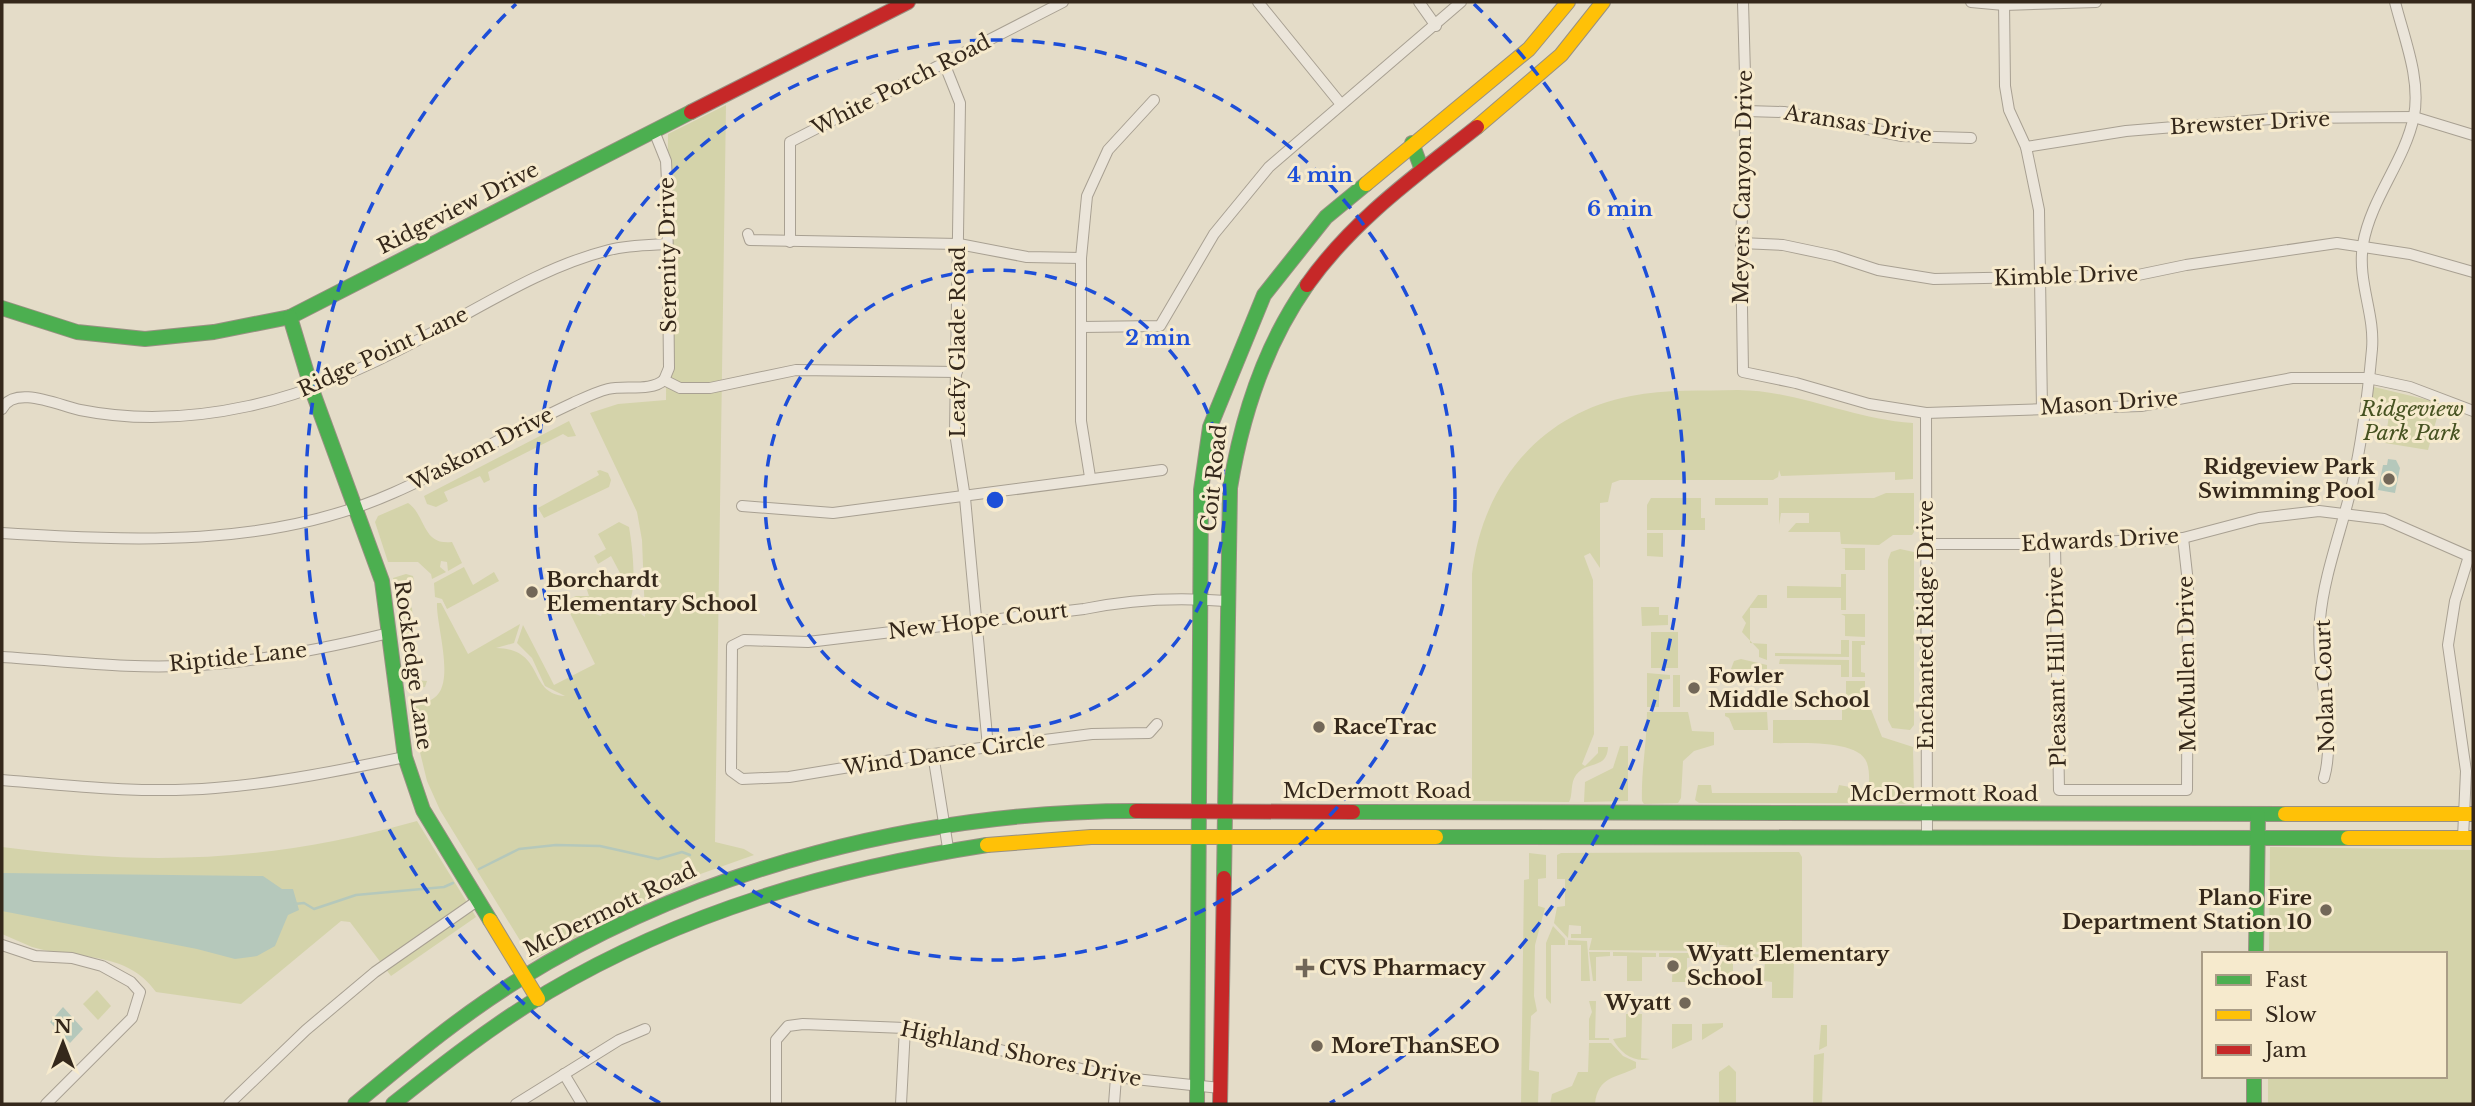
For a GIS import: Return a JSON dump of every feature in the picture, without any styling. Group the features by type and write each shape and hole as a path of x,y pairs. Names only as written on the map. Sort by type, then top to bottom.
{"main road":[{"name":"Ridgeview Drive","path":"2,308 61,329 104,337 157,340 205,336 290,317 908,2"},
{"name":"Coit Road","path":"1197,1104 1201,490 1210,427 1264,295 1326,217 1529,49 1568,2"},
{"name":"Coit Road","path":"1220,1104 1226,601 1234,456 1255,377 1277,332 1319,268 1374,208 1527,90 1594,18 1603,2"},
{"path":"1412,144 1437,158"},
{"path":"1412,144 1422,170"},
{"name":"Rockledge Lane","path":"290,317 312,390 382,581 405,757 423,810 538,999"},
{"name":"McDermott Road","path":"355,1104 420,1048 524,976 580,944 710,884 798,856 892,834 945,826 1082,811 1927,815 2469,814"},
{"path":"1455,813 1456,837"},
{"path":"1631,838 1632,813"},
{"path":"2371,814 2372,838"},
{"path":"2131,815 2131,838"},
{"path":"2256,952 2258,815"},
{"name":"McDermott Road","path":"393,1104 500,1022 599,963 717,911 811,879 948,848 1085,837 2468,838"},
{"path":"1198,961 1206,971 1206,999 1210,1004 1221,1004"},
{"path":"2254,1078 2254,1104"}],"street":[{"name":"White Porch Road","path":"790,242 790,142 1063,2"},
{"path":"1258,2 1340,103"},
{"path":"1419,2 1436,26"},
{"path":"1082,327 1160,326 1214,234 1269,167 1340,103 1436,26 1461,2"},
{"name":"Meyers Canyon Drive","path":"1743,2 1746,111 1741,243 1743,372"},
{"path":"1970,2 2096,2"},
{"path":"2395,2 2414,79 2414,117"},
{"path":"2004,3 2005,86 2014,127 2026,147 2039,210 2042,409"},
{"name":"Leafy Glade Road","path":"944,63 960,103 955,433 965,498 988,747"},
{"path":"1090,477 1081,421 1081,258 1087,196 1108,150 1154,100"},
{"name":"Aransas Drive","path":"1746,111 1784,112 1902,136 1970,138"},
{"name":"Brewster Drive","path":"2026,147 2126,131 2283,118 2414,117 2473,135"},
{"name":"Nolan Court","path":"2324,778 2328,746 2320,674 2320,617 2343,511 2352,486 2372,346 2371,318 2362,280 2363,246 2371,212 2407,139 2414,117"},
{"name":"Serenity Drive","path":"654,131 666,161 669,368 664,380"},
{"path":"748,234 750,240 959,244 1027,257 1081,258"},
{"name":"Kimble Drive","path":"1741,243 1783,245 1911,277 2041,279 2138,275 2337,243 2410,254 2473,272"},
{"name":"Ridge Point Lane","path":"5,405 21,396 96,413 149,417 239,408 312,390 577,259 612,249 667,244"},
{"name":"Waskom Drive","path":"2,533 115,540 198,539 286,526 355,508 392,494 606,389 654,386 664,380 680,388 700,388 796,370 957,372"},
{"name":"Mason Drive","path":"1743,372 1815,387 1869,404 1926,413 2152,404 2292,378 2368,378 2410,387 2473,411"},
{"name":"Enchanted Ridge Drive","path":"1926,413 1927,838"},
{"path":"742,506 833,513 965,498 1090,477 1162,470"},
{"name":"Edwards Drive","path":"1925,544 2055,544 2183,538 2259,518 2319,510 2343,511 2405,526 2471,557"},
{"name":"McMullen Drive","path":"2059,790 2187,790 2188,583 2183,538"},
{"name":"Pleasant Hill Drive","path":"2055,544 2059,790"},
{"path":"2468,838 2468,737 2452,691 2448,645 2455,601 2471,557"},
{"name":"New Hope Court","path":"731,771 732,646 744,640 808,642 1119,601 1226,601"},
{"name":"Riptide Lane","path":"2,657 132,666 198,665 273,657 389,633"},
{"name":"Wind Dance Circle","path":"731,771 742,779 789,777 933,754 1092,734 1149,733 1157,724"},
{"path":"933,754 948,848"},
{"path":"2,780 126,791 214,789 306,778 405,757"},
{"path":"229,1104 296,1039 364,981 474,895"},
{"path":"2,945 35,956 82,961 102,967 131,982 140,992 132,1018 46,1104"},
{"name":"Highland Shores Drive","path":"776,1104 775,1046 781,1030 803,1024 905,1028 1116,1077 1220,1088"},
{"path":"901,1104 905,1028"},
{"path":"516,1104 619,1040 645,1029"},
{"path":"564,1074 582,1104"},
{"path":"1114,1104 1116,1077"}],"green space":[{"path":"726,105 715,842 744,849 754,855 692,877 532,960 440,810 427,781 409,707 434,698 444,680 437,603 441,603 468,654 520,624 514,643 496,648 512,650 523,656 545,688 565,696 545,686 532,658 517,643 523,625 554,685 595,664 565,603 601,616 603,611 565,601 576,596 589,596 587,590 620,573 611,556 598,564 594,556 606,549 598,534 619,522 629,527 632,544 634,578 628,604 645,617 642,540 637,512 590,413 618,404 666,400 668,134"},
{"name":"Ridgeview Park Park","path":"2374,387 2441,403 2428,450 2385,443 2390,408 2371,404"},
{"path":"1738,390 1783,395 1868,416 1913,423 1913,479 1895,480 1895,472 1781,476 1779,470 1778,477 1773,480 1620,480 1612,483 1608,502 1600,503 1600,568 1590,553 1584,556 1593,580 1594,734 1582,764 1585,766 1598,753 1598,747 1608,747 1607,754 1600,762 1580,770 1576,775 1569,802 1472,801 1472,574 1478,541 1488,511 1503,483 1521,458 1543,436 1569,418 1598,405 1658,392"},
{"path":"569,421 576,436 568,437 563,434 488,472 490,480 484,483 480,476 444,492 448,501 436,507 427,504 424,496"},
{"path":"597,471 608,473 611,480 609,487 544,518 538,508 599,475"},
{"path":"1886,493 1914,493 1912,535 1893,535 1879,545 1841,544 1840,532 1788,532 1796,523 1809,523 1809,513 1781,513 1779,525 1779,498 1874,498"},
{"path":"1651,498 1701,498 1701,518 1705,518 1705,530 1647,530 1647,505"},
{"path":"1715,498 1768,498 1768,505 1715,505"},
{"path":"408,503 414,508 430,535 442,542 452,542 462,563 448,571 447,562 441,561 440,567 446,572 432,579 431,574 418,562 388,562 375,522 378,516"},
{"path":"1647,533 1663,533 1663,557 1647,556"},
{"path":"1841,548 1865,548 1865,570 1845,570 1845,549"},
{"path":"1900,549 1914,552 1914,725 1910,730 1892,728 1888,720 1888,560 1891,552"},
{"path":"464,567 473,585 494,572 499,581 447,609 442,599 435,597 434,583"},
{"path":"406,574 413,576 414,581 407,585 410,600 406,604 412,608 417,680 427,681 425,687 407,689 399,600 393,578"},
{"path":"1841,574 1846,574 1846,610 1841,610 1841,598 1787,598 1787,586 1841,587"},
{"path":"1758,595 1767,595 1767,608 1750,608 1750,640 1742,632 1746,623 1742,617"},
{"path":"1641,607 1659,607 1659,615 1668,615 1668,625 1642,626"},
{"path":"1841,614 1865,614 1865,637 1845,636 1845,616"},
{"path":"1651,632 1678,632 1678,668 1651,668"},
{"path":"1841,640 1849,640 1849,657 1775,656 1775,653 1841,654"},
{"path":"1852,641 1865,641 1865,645 1861,645 1861,672 1865,673 1865,677 1852,677"},
{"path":"1753,643 1767,644 1767,660 1759,657 1759,650"},
{"path":"1741,659 1767,665 1767,669 1731,669 1734,661"},
{"path":"1780,659 1849,660 1849,677 1841,677 1841,665 1779,664"},
{"path":"1647,673 1670,675 1670,679 1659,680 1659,707 1647,707"},
{"path":"1673,675 1680,675 1680,707 1673,707"},
{"path":"1846,681 1865,681 1865,703 1846,702"},
{"path":"1842,706 1870,707 1882,737 1913,747 1914,795 1908,804 1869,802 1867,763 1862,755 1852,749 1825,744 1773,743 1773,720 1842,720"},
{"path":"1647,712 1688,712 1692,731 1714,732 1714,745 1694,751 1683,761 1681,798 1678,803 1644,804 1642,801"},
{"path":"1767,712 1768,730 1734,730 1729,718 1725,716 1725,713"},
{"path":"1620,746 1628,746 1628,801 1584,802 1585,782 1613,768"},
{"path":"1698,785 1711,785 1712,793 1837,793 1839,785 1855,788 1855,799 1851,803 1699,803 1695,800"},
{"path":"417,821 476,917 391,976 350,922 341,921 241,1004 156,992 144,978 115,962 48,951 2,934 2,847 109,857 211,856 311,845"},
{"path":"2270,847 2473,850 2473,1104 2268,1104 2268,1078 2447,1078 2447,952 2269,952"},
{"path":"1799,852 1802,857 1802,950 1794,952 1793,957 1783,952 1719,951 1719,947 1731,946 1719,945 1718,940 1716,951 1589,950 1592,938 1571,938 1571,934 1581,934 1581,926 1569,925 1568,938 1554,923 1557,907 1565,906 1565,879 1557,879 1557,855 1561,853"},
{"path":"1529,853 1546,855 1546,878 1538,879 1538,906 1545,908 1535,945 1534,996 1537,1011 1531,1016 1529,1070 1539,1072 1538,1104 1521,1104 1524,880 1529,879"},
{"path":"1553,926 1565,939 1565,945 1551,945 1551,1004 1546,998 1546,943"},
{"path":"1568,940 1587,941 1590,981 1581,981 1581,945 1568,945"},
{"path":"1589,952 1610,952 1610,956 1596,957 1596,981 1593,981"},
{"path":"1613,952 1656,953 1656,957 1642,957 1642,981 1627,981 1627,956 1613,956"},
{"path":"1659,953 1702,953 1702,957 1687,958 1687,982 1672,982 1673,957 1659,957"},
{"path":"1705,954 1747,954 1747,957 1733,958 1733,982 1718,982 1719,958 1705,957"},
{"path":"1750,954 1781,955 1794,960 1793,998 1772,998 1772,982 1764,981 1765,958 1751,957"},
{"path":"97,990 111,1006 98,1020 83,1004"},
{"path":"1589,1001 1596,1001 1595,1038 1609,1040 1589,1040 1589,1019 1592,1012"},
{"path":"1626,1014 1642,1014 1641,1058 1650,1059 1638,1060 1628,1056 1619,1049 1613,1039 1626,1037"},
{"path":"1723,1023 1723,1027 1702,1040 1702,1024"},
{"path":"1672,1024 1692,1024 1692,1040 1672,1049"},
{"path":"1821,1025 1827,1025 1827,1046 1819,1050"},
{"path":"1589,1043 1611,1043 1623,1056 1636,1062 1636,1068 1604,1083 1595,1104 1550,1104 1552,1094 1572,1086 1578,1072 1588,1072"},
{"path":"1824,1053 1822,1104 1813,1104 1814,1055"},
{"path":"1729,1065 1736,1072 1736,1104 1719,1104 1719,1072"}],"shaded area":[{"name":"Ridgeview Park Swimming Pool","path":"2388,459 2396,460 2400,468 2395,493 2378,490 2383,465 2387,465"},
{"path":"2,873 263,876 282,889 293,889 299,910 288,915 275,946 257,956 235,959 197,949 2,911"},
{"path":"63,1007 83,1029 70,1043 50,1022"}],"waterway":[{"path":"479,869 519,849 556,845 600,846 658,859 682,852 690,855"},
{"path":"294,904 304,903 314,909 356,895 444,887 453,883"}],"traffic: fast":[{"path":"2,308 77,332 145,339 214,332 290,317 691,112"},
{"path":"1412,143 1422,170"},
{"path":"1197,1104 1201,490 1210,427 1264,295 1326,217 1366,184"},
{"path":"1224,878 1230,488 1241,434 1257,382 1279,332 1307,285"},
{"path":"290,317 312,390 382,581 405,757 423,810 490,920"},
{"path":"355,1104 456,1023 520,979 590,940 663,906 739,877 816,853 896,835 976,822 1056,814 1136,811"},
{"path":"1353,812 2285,814"},
{"path":"2256,952 2258,815"},
{"path":"1436,837 2348,838"},
{"path":"393,1104 469,1045 548,992 652,939 706,917 816,881 872,867 987,845"},
{"path":"2254,1078 2254,1104"}],"traffic: slow":[{"path":"1366,184 1529,49 1568,2"},
{"path":"1477,127 1561,55 1603,2"},
{"path":"2285,814 2473,814"},
{"path":"987,845 1091,837 1436,837"},
{"path":"2348,838 2473,838"},
{"path":"490,920 538,999"}],"traffic: jam":[{"path":"691,112 908,2"},
{"path":"1307,285 1365,219 1477,127"},
{"path":"1136,811 1353,812"},
{"path":"1220,1104 1224,878"}],"place":[{"name":"Ridgeview Park Swimming Pool","path":"2389,479"},
{"name":"Borchardt Elementary School","path":"532,592"},
{"name":"Fowler Middle School","path":"1694,688"},
{"name":"RaceTrac","path":"1319,727"},
{"name":"Plano Fire Department Station 10","path":"2326,910"},
{"name":"Wyatt Elementary School","path":"1673,966"},
{"name":"CVS Pharmacy","path":"1305,968"},
{"name":"Wyatt","path":"1685,1003"},
{"name":"MoreThanSEO","path":"1317,1046"}]}
